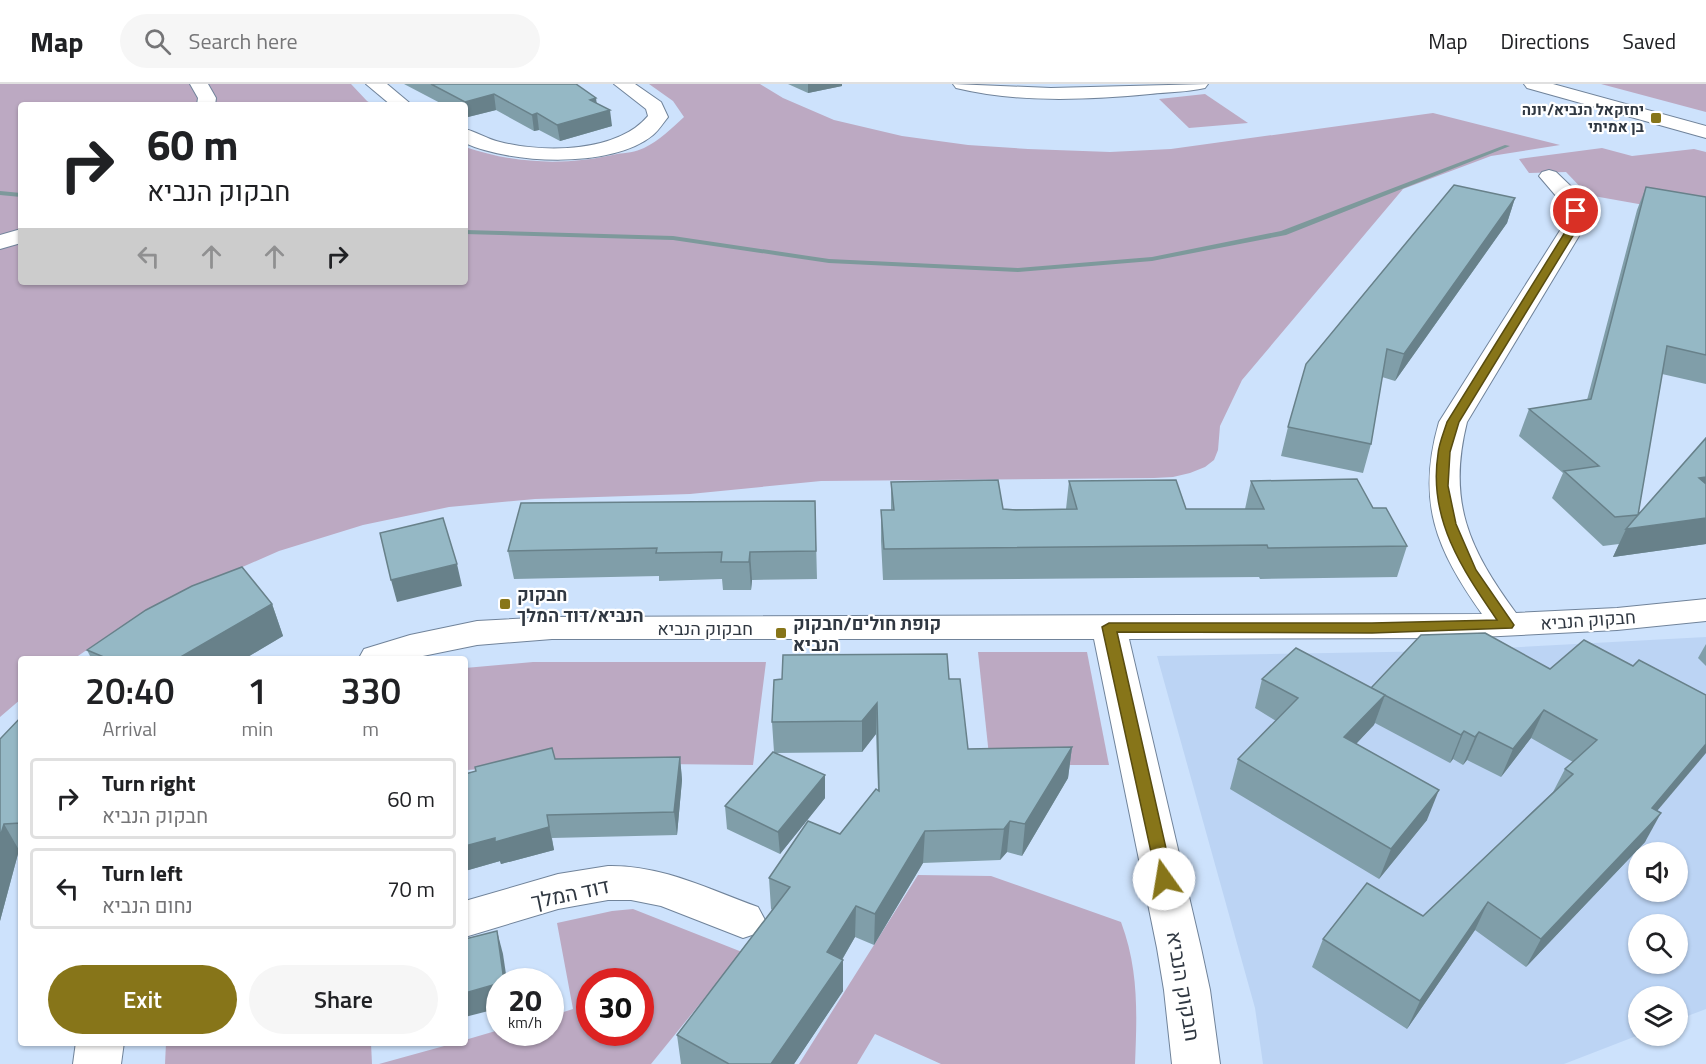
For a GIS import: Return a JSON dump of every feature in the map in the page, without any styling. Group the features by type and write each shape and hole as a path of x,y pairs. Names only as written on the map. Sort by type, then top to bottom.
{"street":[{"path":"199,84 207,98 206,102"},
{"path":"375,84 399,102"},
{"path":"468,136 502,149 530,153 590,151 638,137 652,128 658,117 654,105 623,84"},
{"path":"962,84 1027,92 1084,94 1199,84"},
{"path":"1533,84 1706,132"},
{"path":"1560,84 1706,124"},
{"path":"1507,625 1475,579 1458,546 1444,504 1442,468 1453,422 1577,221 1573,201 1549,176"},
{"path":"0,242 18,237"},
{"name":"חבקוק הנביא","path":"383,656 410,647 477,633 552,628 1372,628 1507,625 1617,619 1706,610"},
{"name":"חבקוק הנביא","path":"1109,627 1183,969 1196,1064"},
{"name":"דוד המלך","path":"468,918 580,887 606,883 628,883 652,886 743,920"},
{"path":"98,1064 100,1046"}],"shaded area":[{"path":"0,84 351,84 369,102 18,102 18,285 468,285 468,148 522,160 560,162 598,158 641,149 660,138 684,117 673,101 649,84 760,84 783,98 834,120 902,136 968,145 1110,152 1171,149 1433,113 1560,145 1491,156 1403,189 1242,380 1220,426 1218,450 1214,460 1205,467 1190,473 1154,478 821,481 690,494 535,499 449,507 363,525 279,551 197,587 116,630 78,656 18,656 18,702 0,717"},
{"path":"1601,84 1706,84 1706,112"},
{"path":"1205,94 1248,123 1189,128 1159,99"},
{"path":"1602,148 1632,156 1694,149 1706,152 1706,216 1588,195 1566,172 1529,173 1519,159"},
{"path":"1706,637 1706,1009 1688,1016 1688,986 1628,986 1628,1039 1564,1064 1263,1064 1255,1008 1157,656 1446,651"},
{"path":"978,652 1087,652 1109,765 990,765"},
{"path":"533,662 766,662 753,765 570,763 468,770 468,668"},
{"path":"918,875 991,876 1121,922 1131,957 1136,992 1135,1064 941,1064 875,1034 857,1064 799,1064"},
{"path":"633,909 742,952 651,1064 379,1064 444,1046 468,1046 468,1039 486,1034 486,1046 564,1046 564,1012 573,1009 557,923 612,911"},
{"path":"166,1046 371,1046 372,1064 165,1064"}],"building":[{"path":"431,84 576,84 596,98 590,100 610,110 557,125 537,113 532,115 494,94 465,102"},
{"path":"1454,185 1515,198 1404,354 1387,349 1371,444 1288,427 1306,364"},
{"path":"1646,187 1706,197 1706,355 1667,346 1638,515 1615,517 1564,471 1599,466 1529,409 1591,399"},
{"path":"1706,438 1706,477 1699,478 1706,484 1706,518 1626,529"},
{"path":"1357,479 1373,508 1386,508 1407,546 1268,548 1267,545 884,549 881,510 894,510 891,482 998,480 1003,509 1016,510 1077,509 1069,481 1176,480 1186,509 1264,509 1251,481"},
{"path":"815,501 816,551 750,552 749,562 721,562 722,552 656,553 657,548 508,551 521,503"},
{"path":"443,518 457,564 391,580 380,533"},
{"path":"242,567 272,604 182,656 101,656 87,650 146,610 192,586"},
{"path":"1485,633 1550,669 1584,640 1633,666 1639,660 1706,695 1706,744 1652,808 1661,813 1633,842 1628,842 1628,848 1541,939 1488,902 1420,1001 1323,939 1367,883 1423,916 1573,774 1565,769 1597,740 1544,710 1513,749 1479,732 1475,737 1464,731 1461,735 1371,688 1421,635"},
{"path":"1296,648 1385,695 1344,737 1439,790 1391,849 1238,759 1298,698 1262,679"},
{"path":"947,654 949,679 960,679 968,749 1072,747 1025,824 1010,821 1004,829 925,831 875,914 856,906 827,952 843,960 771,1064 729,1064 677,1035 790,887 769,878 808,821 840,834 876,789 879,791 877,703 862,721 772,722 774,680 782,679 783,655"},
{"path":"18,720 18,823 4,824 0,837 0,739"},
{"path":"552,748 555,759 680,757 674,812 547,815 549,827 495,842 495,838 468,845 468,773 476,771 475,767"},
{"path":"773,752 825,775 778,832 725,806"},
{"path":"497,931 502,968 486,968 486,987 468,992 468,938"}],"waterway":[{"path":"468,232 673,238 829,261 1018,270 1152,259 1283,233 1507,146"},
{"path":"0,193 18,195"}],"place":[{"name":"יחזקאל הנביא/יונה בן אמיתי","path":"1656,118"},
{"name":"חבקוק הנביא/דוד המלך","path":"505,604"},
{"name":"קופת חולים/חבקוק הנביא","path":"781,633"}],"route":[{"path":"1164,879 1109,627 1372,628 1507,625 1469,570 1449,524 1442,486 1444,452 1453,422 1577,221 1576,211"}]}
